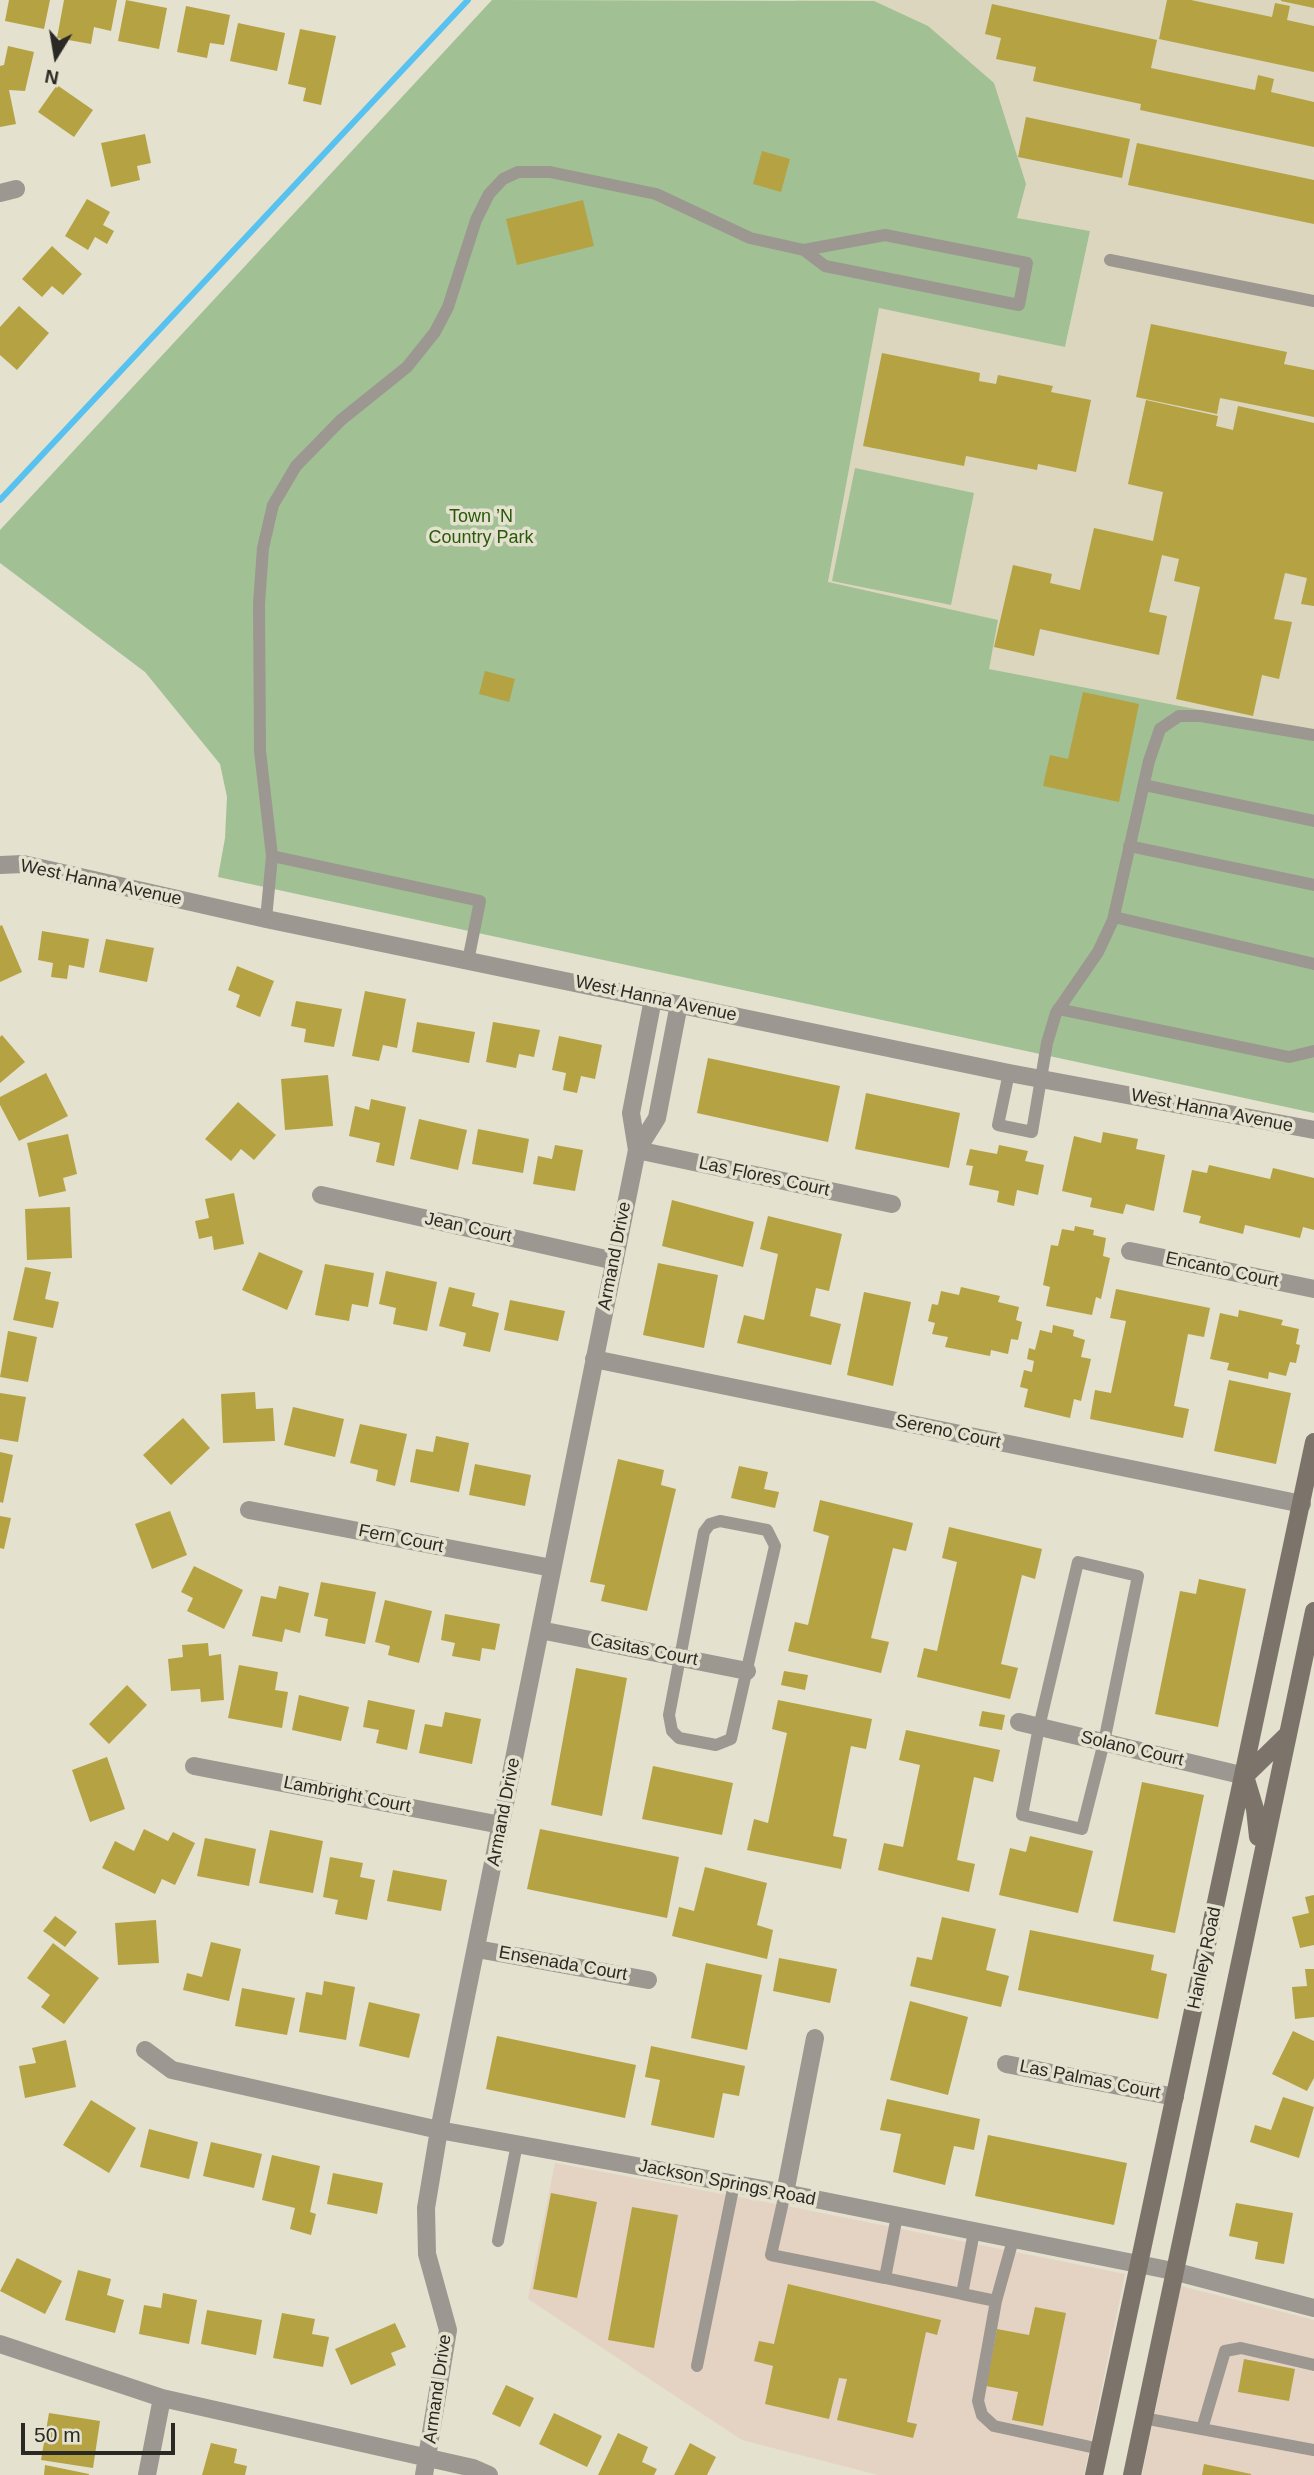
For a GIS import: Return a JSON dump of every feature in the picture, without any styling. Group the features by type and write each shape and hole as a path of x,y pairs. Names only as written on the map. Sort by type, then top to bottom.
{"main road":[{"name":"Hanley Road","path":"1094,2475 1245,1776 1314,1441"},
{"name":"Hanley Road","path":"1132,2475 1258,1866 1314,1611"},
{"path":"1258,1866 1255,1809 1245,1776 1287,1735"}],"street":[{"name":"West Hanna Avenue","path":"0,865 23,864 266,919 1009,1073 1314,1129"},
{"name":"Armand Drive","path":"426,2467 448,2330 427,2254 426,2208 439,2130 637,1150 631,1112 653,999"},
{"name":"Armand Drive","path":"637,1150 657,1118 679,1004"},
{"name":"Las Flores Court","path":"637,1150 892,1204"},
{"name":"Jean Court","path":"321,1195 615,1261"},
{"name":"Encanto Court","path":"1130,1251 1314,1289"},
{"name":"Sereno Court","path":"594,1359 1302,1504"},
{"name":"Fern Court","path":"249,1510 552,1569"},
{"name":"Casitas Court","path":"540,1630 747,1671"},
{"name":"Solano Court","path":"1019,1722 1245,1776"},
{"name":"Lambright Court","path":"194,1766 501,1825"},
{"name":"Ensenada Court","path":"477,1949 648,1980"},
{"path":"785,2193 815,2038"},
{"name":"Jackson Springs Road","path":"145,2050 172,2070 439,2130 785,2193 1173,2272 1314,2308"},
{"name":"Las Palmas Court","path":"1006,2064 1175,2097"},
{"path":"0,2344 162,2398 426,2467 473,2468 489,2475"},
{"path":"147,2475 162,2398"}],"lane":[{"path":"266,919 271,856 260,751 259,604 262,548 273,505 296,466 341,420 407,366 435,332 448,307 476,220 489,194 503,179 517,172 550,172 656,194 750,238 804,250 825,265 1019,305 1027,263 885,235 804,250"},
{"path":"1110,260 1314,301"},
{"path":"1009,1073 998,1125 1032,1132 1046,1043 1058,1009 1098,952 1114,917 1129,846 1160,729 1179,716 1201,716 1314,735"},
{"path":"1144,785 1314,821"},
{"path":"1129,846 1314,885"},
{"path":"271,856 480,901 468,961"},
{"path":"1114,917 1314,964"},
{"path":"1058,1009 1289,1057 1314,1051"},
{"path":"720,1521 767,1530 775,1546 731,1738 716,1745 679,1738 672,1731 669,1715 680,1657 704,1532 710,1524 720,1521"},
{"path":"1078,1562 1138,1576 1104,1742 1082,1829 1022,1815 1039,1727 1078,1562"},
{"path":"498,2241 517,2144"},
{"path":"697,2366 734,2184"},
{"path":"785,2193 771,2255 996,2301"},
{"path":"885,2278 897,2216"},
{"path":"962,2294 974,2232"},
{"path":"1013,2240 996,2301 978,2402 982,2415 994,2426 1100,2449"},
{"path":"1202,2429 1224,2351 1241,2348 1314,2365"},
{"path":"1143,2418 1314,2450"}],"shaded area":[{"path":"795,0 1314,0 1314,732 988,669 997,620 828,583 879,307 1065,347 1090,231 1017,218"},
{"path":"555,2163 782,2205 1125,2274 1084,2475 878,2475 742,2440 528,2299"},
{"path":"1181,2286 1314,2320 1314,2475 1142,2475"}],"green space":[{"name":"Town ’N Country Park","path":"492,0 874,1 928,26 994,83 1026,184 1017,218 1090,231 1065,347 879,308 828,582 998,620 989,669 1314,732 1314,1113 218,877 225,838 227,797 220,764 145,672 0,563 0,530"},
{"path":"855,468 974,493 951,605 832,581"}],"building":[{"path":"9,0 50,0 44,29 5,21"},
{"path":"64,0 117,0 111,31 94,27 91,44 57,38"},
{"path":"126,0 167,8 159,49 118,41"},
{"path":"1167,0 1191,0 1272,17 1275,3 1290,6 1287,20 1314,26 1314,72 1159,39"},
{"path":"1314,0 1314,8 1281,1"},
{"path":"992,4 1157,40 1151,68 1255,90 1258,75 1274,79 1271,92 1314,102 1314,147 1140,110 1141,104 1033,81 1036,67 996,59 1001,38 985,34"},
{"path":"186,6 230,15 224,45 210,43 207,58 177,52"},
{"path":"238,23 285,33 277,71 230,61"},
{"path":"300,29 336,36 321,105 303,101 306,88 288,84"},
{"path":"8,46 34,52 25,91 9,90 16,124 0,127 0,66 4,65"},
{"path":"57,85 93,110 74,137 38,112"},
{"path":"1026,117 1130,139 1122,178 1018,157"},
{"path":"145,134 151,163 137,166 140,180 111,187 101,143"},
{"path":"1137,143 1314,180 1314,224 1128,185"},
{"path":"762,151 790,159 781,192 753,184"},
{"path":"87,199 110,212 103,225 114,231 107,244 95,237 88,250 65,236"},
{"path":"583,200 594,246 517,265 506,219"},
{"path":"52,246 82,274 63,295 52,286 42,297 22,279"},
{"path":"19,306 49,333 17,370 0,355 0,327"},
{"path":"1151,324 1287,352 1284,364 1314,370 1314,417 1220,398 1217,414 1136,397"},
{"path":"882,353 980,373 979,381 996,384 998,375 1053,386 1051,392 1091,400 1076,472 1038,464 1037,470 966,456 964,466 863,446"},
{"path":"1146,400 1218,416 1216,426 1233,430 1238,406 1314,423 1314,606 1301,604 1307,578 1285,573 1274,619 1292,622 1279,679 1262,675 1253,716 1176,699 1200,587 1174,581 1179,559 1162,555 1149,612 1167,616 1159,655 1040,629 1034,656 994,647 1013,565 1052,574 1050,583 1080,590 1094,528 1153,541 1163,492 1128,484"},
{"path":"485,671 515,679 509,702 479,694"},
{"path":"1083,692 1139,704 1119,802 1043,786 1050,755 1068,759"},
{"path":"2,925 22,972 0,982 0,926"},
{"path":"42,931 89,939 84,968 69,965 67,979 51,977 53,963 38,960"},
{"path":"106,939 154,948 147,982 99,972"},
{"path":"237,966 274,981 260,1017 236,1007 240,995 228,990"},
{"path":"365,991 406,999 397,1048 383,1045 379,1061 352,1056"},
{"path":"296,1001 342,1009 334,1047 304,1042 306,1029 291,1026"},
{"path":"417,1022 475,1032 469,1063 412,1052"},
{"path":"493,1022 540,1030 534,1057 519,1054 516,1068 486,1062"},
{"path":"2,1035 25,1062 0,1083 0,1037"},
{"path":"559,1036 602,1045 595,1079 581,1076 577,1093 563,1090 566,1073 552,1070"},
{"path":"708,1058 840,1086 828,1142 697,1113"},
{"path":"46,1073 68,1116 19,1141 0,1105 0,1097"},
{"path":"328,1075 333,1126 285,1130 281,1079"},
{"path":"866,1093 960,1113 949,1168 855,1149"},
{"path":"371,1099 406,1107 394,1166 376,1162 380,1143 349,1136 355,1106 369,1110"},
{"path":"238,1102 276,1135 254,1160 241,1149 231,1161 205,1139"},
{"path":"419,1119 467,1130 458,1170 410,1159"},
{"path":"478,1129 529,1139 523,1173 472,1164"},
{"path":"1103,1132 1138,1139 1136,1149 1165,1155 1154,1211 1126,1204 1123,1214 1090,1207 1092,1198 1062,1191 1074,1136 1101,1143"},
{"path":"68,1134 77,1174 63,1178 66,1191 39,1197 27,1143"},
{"path":"555,1145 583,1150 575,1191 533,1184 538,1156 552,1159"},
{"path":"999,1145 1028,1151 1025,1161 1044,1165 1038,1195 1017,1190 1014,1206 997,1202 999,1191 969,1185 973,1166 966,1165 970,1149 997,1154"},
{"path":"1209,1165 1270,1179 1273,1168 1314,1178 1314,1230 1303,1227 1300,1238 1245,1225 1243,1234 1199,1223 1201,1216 1183,1212 1192,1170 1207,1173"},
{"path":"234,1193 244,1244 214,1250 212,1236 199,1239 195,1221 209,1218 205,1199"},
{"path":"672,1200 754,1222 743,1267 662,1246"},
{"path":"70,1207 72,1258 27,1260 25,1209"},
{"path":"768,1216 842,1234 829,1291 816,1288 810,1316 841,1324 831,1365 737,1343 744,1315 764,1320 778,1254 760,1249"},
{"path":"1075,1226 1094,1230 1093,1235 1106,1238 1103,1256 1110,1258 1101,1299 1096,1297 1092,1315 1046,1306 1050,1287 1043,1285 1051,1245 1058,1246 1062,1229 1074,1231"},
{"path":"259,1252 303,1271 287,1310 242,1290"},
{"path":"658,1263 718,1275 704,1348 643,1335"},
{"path":"325,1264 374,1273 368,1307 352,1304 349,1321 315,1315"},
{"path":"25,1267 51,1272 45,1299 59,1302 53,1328 13,1320"},
{"path":"386,1271 437,1282 427,1331 393,1324 396,1308 379,1304"},
{"path":"449,1287 475,1293 472,1306 499,1313 490,1352 463,1346 466,1333 439,1326"},
{"path":"961,1287 1000,1296 998,1302 1019,1307 1016,1320 1022,1322 1018,1340 1011,1339 1008,1354 991,1350 990,1356 945,1347 948,1337 932,1334 935,1323 928,1321 932,1304 938,1305 941,1291 959,1295"},
{"path":"1116,1289 1210,1308 1204,1337 1188,1334 1174,1406 1189,1409 1183,1438 1090,1419 1095,1390 1111,1393 1126,1321 1110,1318"},
{"path":"864,1292 911,1302 893,1386 847,1375"},
{"path":"510,1300 565,1311 558,1341 504,1330"},
{"path":"1239,1310 1283,1320 1281,1325 1299,1329 1296,1344 1300,1345 1296,1363 1290,1362 1286,1376 1269,1372 1268,1379 1227,1370 1229,1363 1210,1359 1220,1313 1238,1317"},
{"path":"1053,1325 1074,1330 1073,1336 1085,1340 1081,1357 1091,1359 1081,1401 1074,1399 1070,1418 1024,1407 1028,1389 1020,1387 1024,1370 1032,1372 1034,1361 1027,1359 1029,1348 1035,1350 1040,1330 1052,1333"},
{"path":"8,1331 37,1337 28,1382 0,1377"},
{"path":"1229,1380 1291,1393 1276,1464 1214,1451"},
{"path":"255,1392 256,1409 273,1408 275,1441 223,1443 221,1394"},
{"path":"0,1393 26,1397 18,1442 0,1439"},
{"path":"293,1407 344,1419 335,1457 284,1445"},
{"path":"183,1418 210,1448 171,1485 143,1455"},
{"path":"360,1424 407,1434 395,1486 376,1481 378,1470 350,1463"},
{"path":"436,1436 469,1443 459,1492 410,1482 416,1449 433,1452"},
{"path":"0,1452 13,1455 3,1503 0,1502"},
{"path":"618,1459 664,1470 661,1485 676,1489 647,1611 601,1601 605,1585 590,1582"},
{"path":"475,1464 531,1475 525,1506 469,1495"},
{"path":"739,1466 768,1472 764,1489 779,1492 775,1508 731,1498"},
{"path":"820,1500 913,1523 906,1551 893,1548 871,1638 889,1642 881,1673 788,1651 795,1622 808,1625 829,1536 813,1531"},
{"path":"170,1511 187,1555 152,1569 135,1524"},
{"path":"0,1516 11,1518 4,1549 0,1548"},
{"path":"949,1527 1042,1549 1035,1579 1022,1575 1001,1664 1018,1668 1010,1699 917,1677 924,1648 937,1651 957,1562 942,1558"},
{"path":"194,1566 243,1590 224,1629 187,1611 193,1598 181,1592"},
{"path":"1199,1579 1246,1589 1218,1727 1155,1714 1180,1591 1196,1594"},
{"path":"321,1582 376,1592 365,1644 325,1636 328,1619 314,1616"},
{"path":"279,1586 309,1593 300,1633 285,1629 282,1642 252,1636 261,1596 276,1599"},
{"path":"385,1600 432,1611 419,1663 388,1655 390,1646 375,1642"},
{"path":"445,1614 500,1624 495,1650 482,1648 480,1661 452,1656 455,1643 441,1640"},
{"path":"208,1643 209,1656 221,1654 224,1700 201,1702 200,1689 171,1691 168,1659 183,1657 182,1645"},
{"path":"239,1665 278,1672 275,1690 288,1692 282,1728 228,1718"},
{"path":"576,1668 627,1678 602,1816 551,1805"},
{"path":"784,1671 808,1675 805,1690 781,1685"},
{"path":"127,1685 147,1705 109,1744 89,1724"},
{"path":"299,1695 349,1707 341,1741 292,1730"},
{"path":"368,1700 415,1710 407,1750 376,1743 379,1730 363,1727"},
{"path":"778,1700 872,1719 866,1749 851,1746 833,1836 847,1839 841,1869 747,1850 754,1819 768,1823 787,1733 772,1729"},
{"path":"982,1711 1005,1715 1002,1730 979,1726"},
{"path":"445,1712 481,1719 472,1764 419,1753 425,1724 442,1727"},
{"path":"906,1730 1000,1750 993,1782 974,1777 957,1860 975,1864 969,1892 878,1870 884,1843 903,1847 920,1765 899,1760"},
{"path":"107,1757 125,1809 90,1822 72,1770"},
{"path":"653,1766 733,1783 722,1835 642,1819"},
{"path":"1142,1782 1204,1795 1175,1933 1113,1921"},
{"path":"144,1829 168,1841 173,1832 195,1843 175,1885 162,1879 155,1894 102,1868 115,1841 134,1851"},
{"path":"540,1829 679,1857 667,1918 527,1889"},
{"path":"270,1830 323,1841 313,1893 259,1883"},
{"path":"1030,1836 1093,1851 1078,1913 999,1895 1010,1848 1026,1852"},
{"path":"205,1838 256,1849 249,1886 197,1876"},
{"path":"330,1857 363,1863 360,1877 375,1880 367,1920 335,1914 338,1900 323,1897"},
{"path":"705,1867 767,1883 757,1925 773,1930 767,1959 672,1936 679,1907 694,1911"},
{"path":"393,1870 447,1880 441,1911 387,1901"},
{"path":"1314,1895 1314,1945 1300,1948 1292,1917 1309,1913 1305,1897"},
{"path":"55,1916 77,1932 65,1947 43,1931"},
{"path":"942,1917 996,1929 986,1970 1009,1976 1001,2007 910,1986 917,1957 932,1960"},
{"path":"156,1920 159,1963 118,1965 115,1923"},
{"path":"1030,1930 1154,1955 1151,1970 1167,1974 1158,2019 1018,1990"},
{"path":"211,1942 241,1949 229,2001 183,1990 187,1973 202,1977"},
{"path":"53,1943 99,1978 64,2024 41,2007 50,1995 27,1978"},
{"path":"779,1958 837,1969 830,2003 773,1991"},
{"path":"706,1963 762,1975 747,2050 691,2038"},
{"path":"1305,1969 1314,1969 1314,2017 1295,2019 1292,1987 1307,1986"},
{"path":"324,1981 355,1987 346,2040 299,2032 306,1992 322,1995"},
{"path":"242,1988 295,1998 287,2035 235,2026"},
{"path":"910,2001 968,2017 948,2095 890,2080"},
{"path":"369,2002 420,2014 409,2058 359,2046"},
{"path":"1293,2031 1314,2041 1314,2078 1307,2091 1272,2074"},
{"path":"497,2036 636,2065 625,2118 486,2089"},
{"path":"66,2040 76,2087 25,2098 19,2066 36,2063 32,2048"},
{"path":"651,2046 745,2066 739,2096 723,2093 714,2138 651,2125 660,2080 645,2077"},
{"path":"1283,2097 1314,2107 1299,2158 1250,2142 1255,2125 1271,2130"},
{"path":"887,2099 980,2119 974,2150 954,2146 945,2185 893,2172 901,2134 880,2130"},
{"path":"91,2100 136,2128 109,2173 63,2145"},
{"path":"149,2129 198,2142 189,2179 140,2167"},
{"path":"988,2135 1127,2163 1114,2225 975,2196"},
{"path":"211,2142 262,2154 254,2188 203,2176"},
{"path":"272,2155 320,2166 310,2212 316,2214 311,2235 290,2229 295,2208 262,2200"},
{"path":"333,2173 383,2183 377,2214 327,2204"},
{"path":"551,2193 597,2202 577,2298 533,2289"},
{"path":"1236,2203 1293,2213 1284,2264 1255,2259 1258,2242 1229,2236"},
{"path":"632,2207 678,2215 654,2348 608,2340"},
{"path":"17,2258 62,2281 45,2314 0,2291"},
{"path":"78,2270 111,2279 107,2295 124,2300 115,2333 65,2320"},
{"path":"788,2284 941,2320 937,2335 926,2332 907,2422 917,2424 913,2438 837,2420 847,2379 839,2378 829,2419 765,2404 773,2366 754,2361 759,2341 774,2344"},
{"path":"163,2293 197,2300 189,2344 139,2334 144,2305 161,2308"},
{"path":"1035,2307 1066,2313 1043,2426 1012,2420 1018,2392 986,2386 997,2329 1029,2335"},
{"path":"207,2310 262,2320 256,2355 201,2344"},
{"path":"282,2313 315,2319 312,2334 329,2337 323,2367 273,2358"},
{"path":"395,2323 406,2347 391,2353 396,2365 351,2385 335,2349"},
{"path":"1244,2359 1295,2369 1289,2401 1238,2392"},
{"path":"506,2385 534,2398 520,2427 492,2414"},
{"path":"49,2413 100,2421 93,2468 41,2460"},
{"path":"554,2413 602,2436 587,2467 539,2444"},
{"path":"618,2433 648,2447 642,2462 657,2469 654,2475 598,2475"},
{"path":"211,2443 237,2449 234,2463 247,2466 245,2475 202,2475"},
{"path":"690,2443 716,2457 707,2475 674,2475"},
{"path":"1204,2464 1251,2474 1251,2475 1202,2475"},
{"path":"45,2465 89,2474 89,2475 44,2475"}],"waterway":[{"path":"0,500 468,0"}]}
